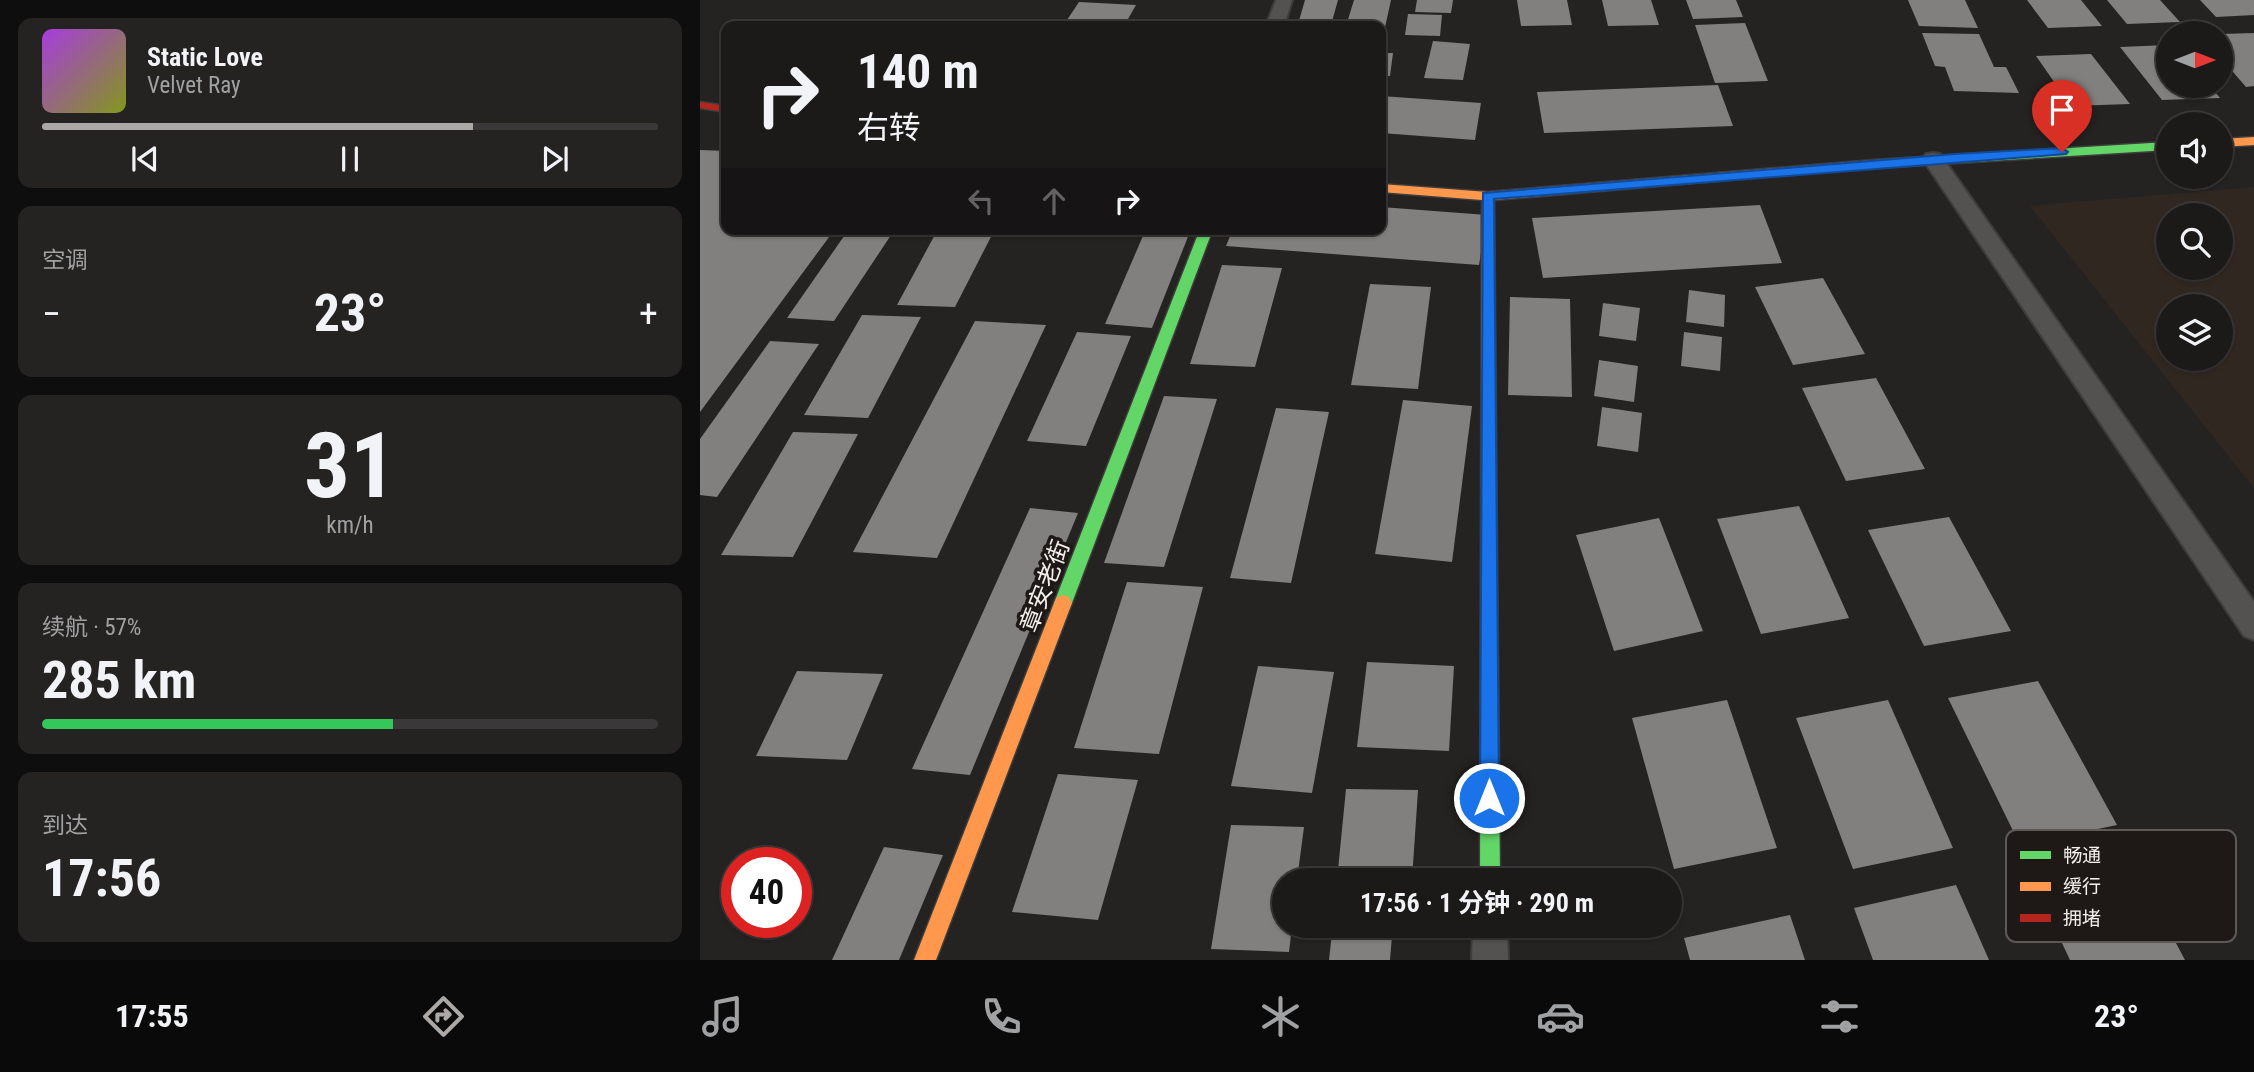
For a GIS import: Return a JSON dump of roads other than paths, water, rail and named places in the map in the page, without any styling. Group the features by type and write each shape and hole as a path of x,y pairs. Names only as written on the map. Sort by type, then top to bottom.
{"street":[{"path":"1277,21 1284,0"},
{"path":"700,105 721,107"},
{"path":"2233,142 2254,141"},
{"path":"1386,188 1488,196 1933,159 2156,147"},
{"path":"1933,159 2254,626"},
{"path":"1488,196 1490,868"},
{"name":"章安老街","path":"925,960 1205,235"},
{"path":"1490,938 1490,960"}]}
